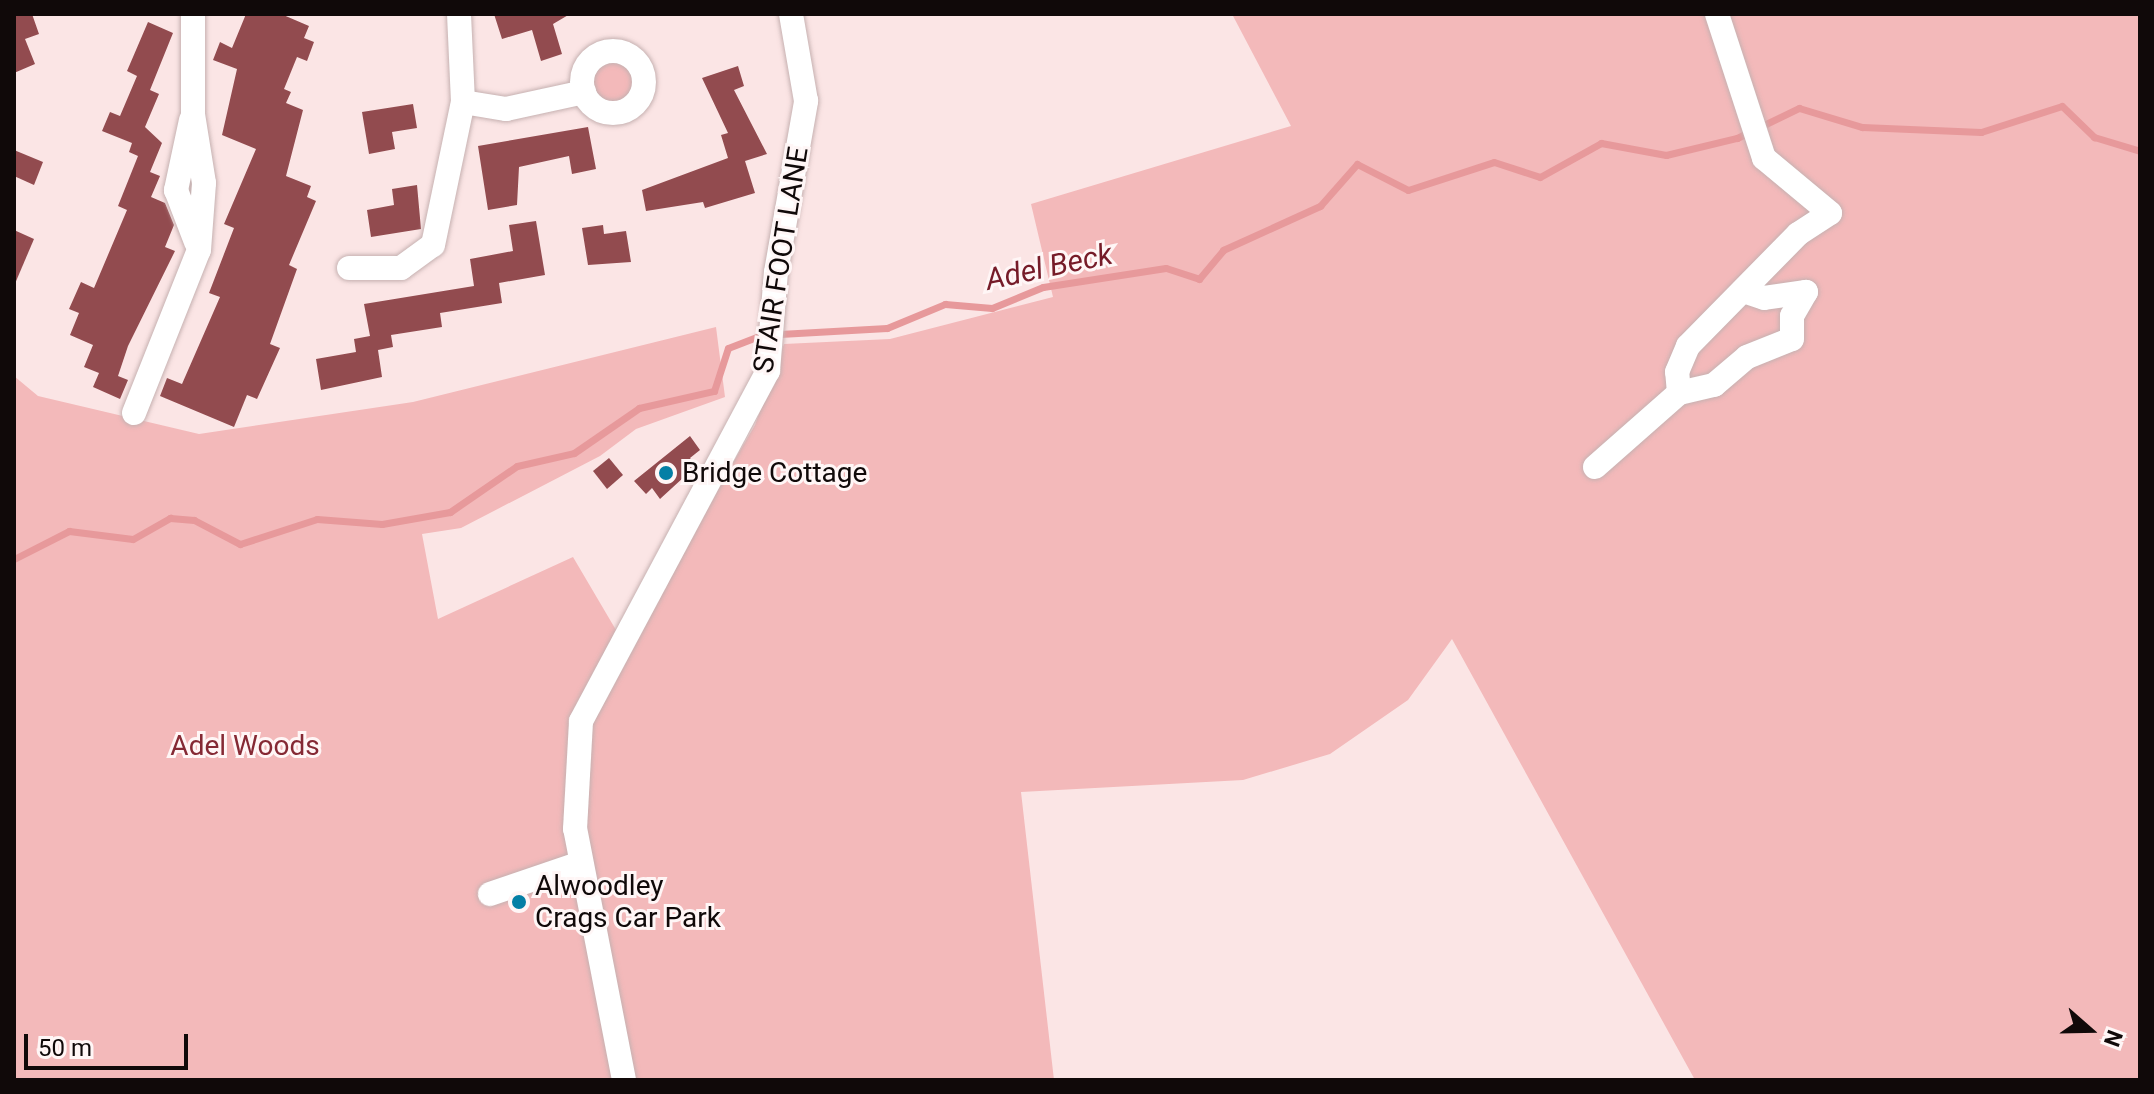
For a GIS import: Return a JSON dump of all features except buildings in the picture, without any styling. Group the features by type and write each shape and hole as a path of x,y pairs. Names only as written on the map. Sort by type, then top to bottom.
{"street":[{"path":"134,413 199,250 204,183 193,114 193,14"},
{"path":"349,268 401,268 433,245 463,102 459,14"},
{"name":"STAIR FOOT LANE","path":"624,1080 602,941 575,829 581,721 754,406 773,350 773,315 806,101 791,14"},
{"path":"1679,393 1680,356 1798,234 1830,213 1764,158 1723,24"},
{"path":"463,102 506,109 584,92"},
{"path":"1595,467 1679,393 1714,385 1747,357 1792,339 1792,316 1806,292 1764,298 1744,291"},
{"path":"490,894 581,863"}],"green space":[{"name":"Adel Woods","path":"1232,14 2140,14 2140,1080 1695,1080 1452,639 1408,700 1330,754 1243,780 1021,792 1054,1080 14,1080 14,376 38,396 199,434 413,402 716,327 725,397 636,429 600,456 461,528 422,534 438,619 573,557 626,647 755,425 784,344 890,339 1053,297 1031,204 1291,126"},
{"path":"613,62 627,68 633,82 627,96 613,102 599,96 593,82 599,68"}],"waterway":[{"name":"Adel Beck","path":"14,559 69,531 133,539 170,518 194,520 240,544 317,519 382,524 450,512 517,466 574,453 639,408 714,391 728,348 762,335 887,328 945,304 992,308 1043,287 1166,268 1199,279 1223,250 1320,206 1357,164 1408,190 1494,162 1540,177 1601,143 1666,155 1737,138 1799,108 1862,127 1981,132 2062,106 2094,137 2140,151"}],"place":[{"name":"Bridge Cottage","path":"666,473"},
{"name":"Alwoodley Crags Car Park","path":"519,902"}]}
